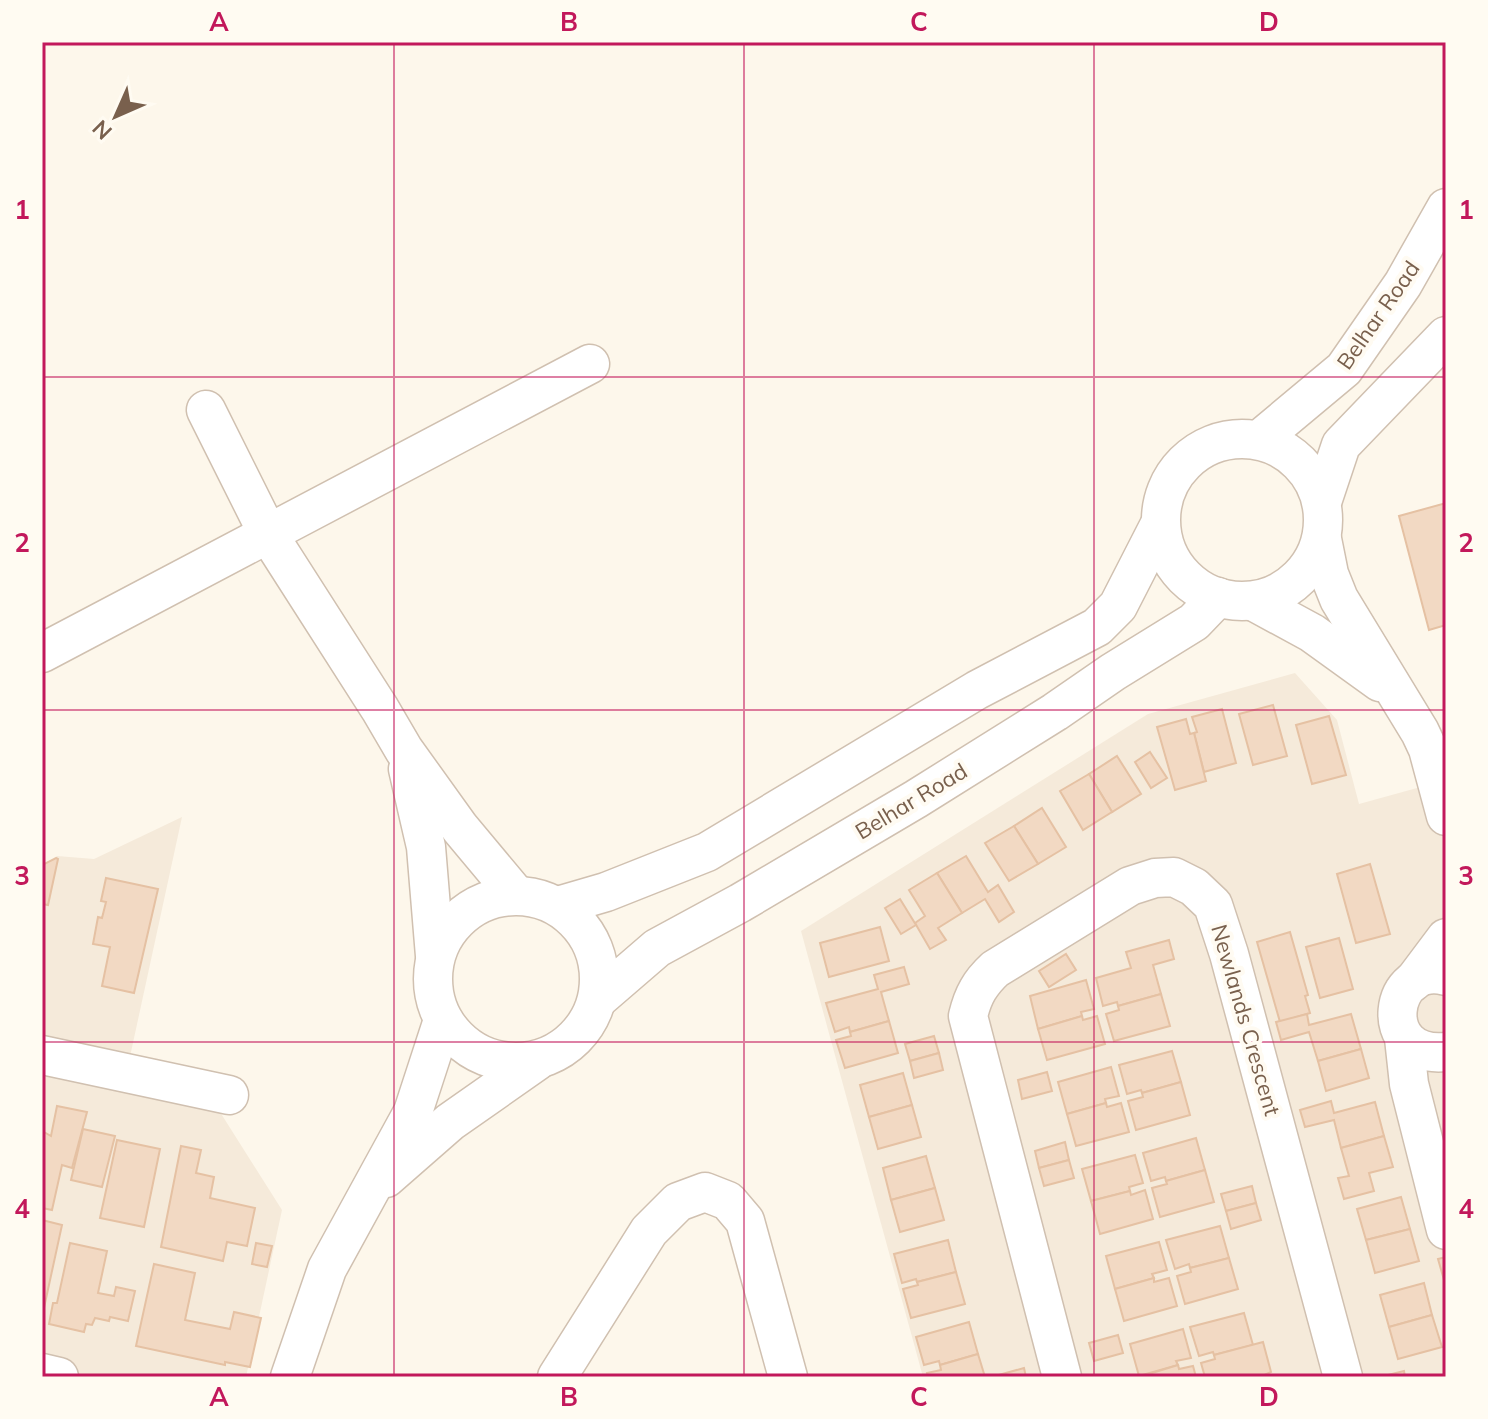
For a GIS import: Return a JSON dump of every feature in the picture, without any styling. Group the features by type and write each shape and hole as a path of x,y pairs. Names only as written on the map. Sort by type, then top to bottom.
{"street":[{"name":"Belhar Road","path":"1259,440 1344,369 1403,284 1446,208"},
{"path":"1446,336 1341,445 1322,502 1322,539 1329,574 1339,599 1395,693 1437,747 1446,816"},
{"path":"42,653 590,364"},
{"path":"206,410 268,534 404,750 460,828 516,895"},
{"path":"558,906 606,892 707,852 977,690 1097,627 1118,606 1160,524 1162,502 1175,473 1197,451 1227,439 1259,440 1285,450 1306,468 1322,502"},
{"path":"1160,524 1172,561 1192,583 1312,633 1395,693"},
{"path":"1235,599 1284,591 1308,569 1322,539"},
{"name":"Belhar Road","path":"599,998 657,948 916,799 1113,672 1235,599"},
{"path":"404,750 426,847 435,956 433,988 443,1020 464,1044 493,1060 537,1061"},
{"name":"Newlands Crescent","path":"1062,1377 968,1016 971,1001 979,984 995,969 1130,886 1155,878 1174,877 1194,887 1213,905 1229,954 1343,1377"},
{"path":"365,1196 450,1122 582,1033 599,998 599,963 584,930 558,906 538,898 516,895 489,900 466,912 447,932 435,956"},
{"path":"1446,938 1430,979 1402,993 1397,1007 1397,1023 1404,1038 1409,1084 1446,1230"},
{"path":"290,1377 327,1269 413,1112 443,1020"},
{"path":"1404,1038 1415,1048 1430,1054 1446,1052"},
{"path":"42,1055 229,1095"},
{"path":"557,1377 649,1231 678,1202 705,1192 728,1201 745,1221 788,1377"},
{"path":"42,1373 59,1377"}],"shaded area":[{"path":"1295,673 1337,720 1359,804 1446,780 1446,1377 923,1377 801,931 1148,714"},
{"path":"182,817 126,1075 208,1093 282,1210 246,1377 42,1377 42,865 57,856 94,859"}],"building":[{"path":"1446,503 1446,625 1429,630 1399,516"},
{"path":"1273,705 1287,756 1253,765 1239,714"},
{"path":"1222,709 1236,763 1204,772 1192,717"},
{"path":"1329,716 1346,775 1312,784 1296,725"},
{"path":"1186,719 1190,734 1194,733 1206,781 1175,790 1157,727"},
{"path":"1150,752 1167,778 1151,788 1135,762"},
{"path":"1117,756 1141,794 1112,812 1089,774"},
{"path":"1089,774 1112,812 1083,830 1060,791"},
{"path":"1042,808 1066,847 1038,864 1014,826"},
{"path":"1014,826 1038,864 1009,881 985,843"},
{"path":"966,856 988,892 998,885 1014,912 999,922 985,899 962,913 937,873"},
{"path":"56,858 48,905 42,904 42,865"},
{"path":"1370,864 1390,934 1356,943 1337,874"},
{"path":"937,873 962,913 938,928 946,940 930,949 915,923 925,916 909,890"},
{"path":"106,878 158,889 134,993 102,986 110,947 93,944 98,917 102,918 106,902 101,901"},
{"path":"900,899 916,925 901,934 885,908"},
{"path":"880,927 889,961 829,977 820,943"},
{"path":"1290,932 1310,1013 1280,1022 1257,942"},
{"path":"1339,938 1353,989 1320,998 1306,947"},
{"path":"1169,940 1174,959 1153,965 1161,994 1118,1006 1117,1002 1103,1006 1096,978 1131,968 1126,952"},
{"path":"1066,954 1076,970 1049,987 1039,971"},
{"path":"904,967 909,984 881,992 889,1021 850,1032 849,1027 835,1032 826,1003 878,989 874,975"},
{"path":"1086,980 1094,1009 1081,1012 1082,1016 1038,1029 1030,996"},
{"path":"1161,994 1170,1026 1114,1041 1106,1014 1119,1010 1118,1006"},
{"path":"1307,1014 1309,1025 1351,1014 1361,1049 1318,1061 1309,1032 1281,1040 1276,1022"},
{"path":"1082,1016 1083,1020 1097,1016 1105,1044 1047,1060 1038,1029"},
{"path":"889,1021 898,1053 845,1068 836,1040 851,1036 850,1032"},
{"path":"934,1036 939,1053 910,1061 905,1044"},
{"path":"1361,1049 1369,1078 1326,1091 1318,1061"},
{"path":"1172,1051 1181,1082 1127,1094 1119,1065"},
{"path":"939,1053 943,1070 914,1078 910,1061"},
{"path":"1111,1067 1119,1096 1067,1114 1058,1082"},
{"path":"1047,1072 1052,1091 1022,1099 1018,1080"},
{"path":"903,1073 912,1105 869,1117 860,1085"},
{"path":"1181,1082 1190,1115 1136,1130 1128,1101 1143,1097 1142,1093"},
{"path":"1331,1101 1334,1113 1375,1102 1384,1136 1341,1148 1334,1120 1305,1127 1300,1110"},
{"path":"1106,1103 1107,1107 1121,1103 1129,1132 1076,1146 1067,1114"},
{"path":"912,1105 921,1137 878,1149 869,1117"},
{"path":"57,1106 87,1112 72,1168 62,1165 52,1210 42,1208 42,1131 51,1136"},
{"path":"83,1129 115,1136 102,1187 71,1180"},
{"path":"1384,1136 1393,1167 1369,1173 1374,1191 1344,1199 1338,1178 1349,1176 1341,1148"},
{"path":"1196,1138 1205,1170 1166,1181 1165,1177 1151,1181 1143,1153"},
{"path":"117,1140 160,1149 144,1227 100,1218"},
{"path":"1065,1142 1069,1160 1039,1168 1035,1151"},
{"path":"181,1146 201,1150 196,1173 214,1177 210,1198 255,1208 247,1246 227,1242 223,1261 161,1247"},
{"path":"1135,1155 1143,1183 1129,1187 1130,1191 1091,1201 1082,1169"},
{"path":"926,1156 935,1188 891,1200 883,1168"},
{"path":"1069,1160 1074,1178 1044,1186 1039,1168"},
{"path":"1205,1170 1214,1202 1160,1217 1152,1188"},
{"path":"1252,1186 1256,1203 1226,1211 1221,1194"},
{"path":"935,1188 944,1220 900,1232 891,1200"},
{"path":"1145,1190 1153,1219 1100,1234 1091,1201"},
{"path":"1401,1197 1410,1229 1366,1240 1357,1209"},
{"path":"1256,1203 1261,1220 1231,1229 1226,1211"},
{"path":"42,1220 62,1225 42,1317"},
{"path":"1220,1226 1229,1258 1175,1269 1166,1240"},
{"path":"1410,1229 1419,1261 1375,1273 1366,1240"},
{"path":"948,1240 956,1272 902,1283 894,1254"},
{"path":"1159,1242 1167,1270 1152,1274 1154,1278 1115,1289 1106,1256"},
{"path":"70,1243 107,1251 98,1293 114,1296 116,1287 135,1291 128,1321 95,1318 92,1325 86,1324 84,1332 49,1324 53,1303 57,1303"},
{"path":"256,1243 272,1246 267,1267 252,1264"},
{"path":"1446,1257 1446,1280 1444,1280 1438,1259"},
{"path":"1229,1258 1238,1289 1185,1304 1177,1276 1191,1272 1190,1268"},
{"path":"154,1264 195,1273 185,1320 230,1329 234,1312 261,1318 250,1367 225,1362 225,1365 136,1346"},
{"path":"956,1272 965,1304 911,1318 903,1289"},
{"path":"1154,1278 1154,1282 1169,1278 1177,1306 1124,1321 1115,1289"},
{"path":"1424,1283 1432,1315 1389,1327 1380,1295"},
{"path":"1244,1313 1253,1345 1199,1356 1190,1327"},
{"path":"1432,1315 1442,1347 1398,1359 1389,1327"},
{"path":"969,1322 978,1354 940,1365 939,1361 924,1365 916,1337"},
{"path":"1183,1329 1191,1358 1139,1376 1130,1344"},
{"path":"1118,1335 1123,1353 1094,1361 1089,1343"},
{"path":"1263,1342 1271,1372 1260,1377 1205,1377 1201,1363 1215,1359 1214,1355"},
{"path":"978,1354 985,1377 928,1377 927,1373 941,1370 940,1365"},
{"path":"1178,1365 1179,1369 1193,1366 1196,1377 1139,1377"},
{"path":"1024,1368 1026,1377 995,1377 995,1376"},
{"path":"1404,1371 1405,1377 1380,1377"}]}
